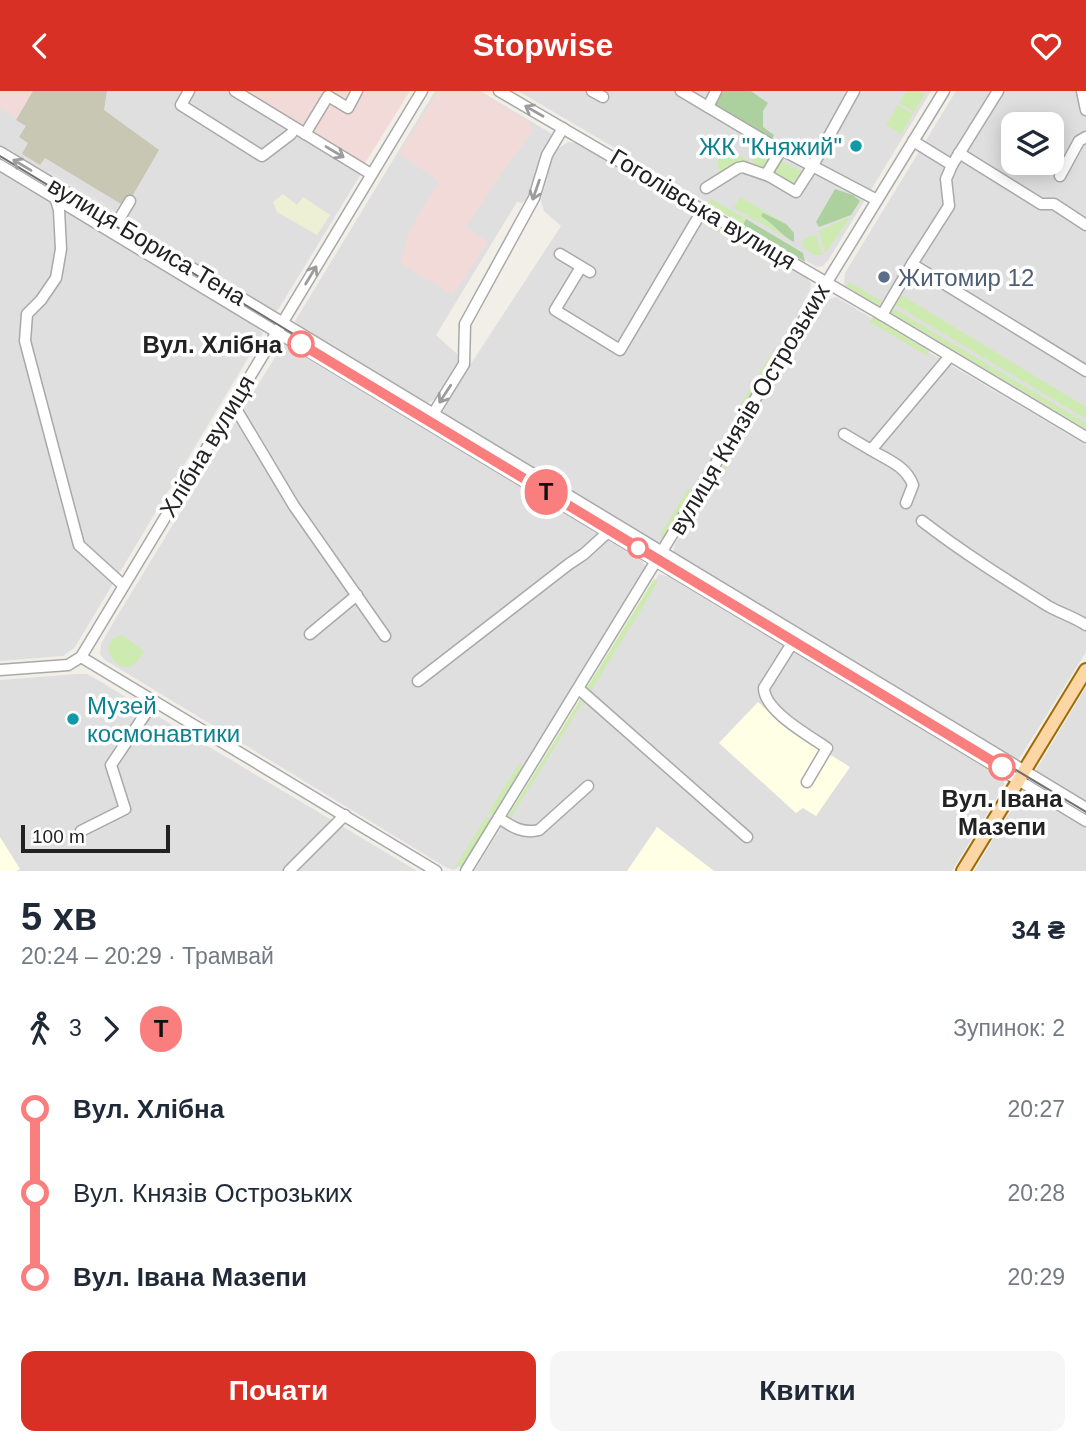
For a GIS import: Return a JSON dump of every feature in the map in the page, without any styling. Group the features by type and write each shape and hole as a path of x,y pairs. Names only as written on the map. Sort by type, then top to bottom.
{"main road":[{"path":"963,871 1086,670"}],"street":[{"path":"189,91 181,106 262,156 295,128"},
{"path":"235,91 371,174"},
{"path":"305,134 328,96 348,108 357,91"},
{"name":"Хлібна вулиця","path":"81,657 422,91"},
{"name":"Гоголівська вулиця","path":"499,91 1086,437"},
{"path":"592,91 603,97"},
{"path":"681,91 781,150 877,200"},
{"path":"708,107 716,91"},
{"path":"706,188 743,167 769,176 796,192 854,91"},
{"name":"вулиця Князів Острозьких","path":"467,871 944,91"},
{"path":"882,315 949,206 946,180 952,165 998,91"},
{"path":"1082,91 1086,110"},
{"path":"426,424 464,364 465,324 534,198 547,155 563,128"},
{"path":"1060,176 1079,141 1086,137"},
{"path":"913,141 952,165"},
{"path":"769,176 767,170 781,150"},
{"name":"вулиця Бориса Тена","path":"0,152 662,554 1021,776 1086,821"},
{"path":"959,153 1041,204 1054,204 1086,225"},
{"name":"вулиця Бориса Тена","path":"0,165 791,645 1021,776 1086,808"},
{"path":"56,199 61,249 56,278 41,300 27,314 25,341 79,545 123,585"},
{"path":"111,233 130,201"},
{"path":"560,254 586,269 555,310 620,350 703,209"},
{"path":"912,264 1086,371"},
{"path":"871,450 950,356"},
{"path":"233,404 295,506 385,636"},
{"path":"844,434 903,469 910,476 913,485 906,503"},
{"path":"922,521 1051,608 1071,615 1086,625"},
{"path":"418,681 584,554 607,533"},
{"path":"310,634 356,595"},
{"path":"791,645 764,688 764,694 766,700 787,721 827,748 807,782"},
{"path":"0,670 68,665 81,657 436,871"},
{"path":"579,689 747,837"},
{"path":"81,831 125,809 111,765 154,701"},
{"path":"499,818 518,829 530,832 539,830 587,786"},
{"path":"289,871 345,815"}],"shaded area":[{"path":"0,91 228,91 361,174 278,310 272,312 129,226 50,171 45,174 0,147"},
{"path":"0,91 33,91 17,118 0,107"},
{"path":"33,91 107,91 104,110 159,150 126,207 45,158 40,165 22,154 28,143 19,137 26,126 16,120"},
{"path":"245,91 410,91 365,163"},
{"path":"435,91 480,91 554,135 531,196 522,203 517,202 436,335 457,354 458,365 435,399 425,404 298,327 295,321"},
{"path":"438,91 478,91 529,122 532,132 466,227 488,242 453,295 400,263 409,232 439,181 399,154"},
{"path":"518,91 931,91 829,259 823,266 817,267"},
{"path":"956,91 1086,91 1086,429 844,285 845,273"},
{"path":"568,142 577,143 807,278 811,283 791,328 664,538 657,544 443,413 446,402 561,226 544,211 541,200 554,151"},
{"path":"51,171 122,214 119,219 45,174"},
{"path":"0,172 263,333 75,647 63,656 0,661"},
{"path":"283,194 297,205 303,197 330,215 317,235 277,212 273,202"},
{"path":"836,297 1086,445 1086,652 1019,759 1013,758 674,555 675,544 817,311 824,301"},
{"path":"283,344 573,518 642,561 646,567 463,865 454,870 105,660 100,654 101,644 116,618"},
{"path":"659,574 670,577 1004,778 1004,784 996,799 952,871 474,871"},
{"path":"87,674 98,680 137,704 142,711 154,714 417,871 0,871 0,680"},
{"path":"1086,687 1086,802 1038,774 1036,770"},
{"path":"758,702 784,726 850,767 816,816 803,808 796,813 719,743"},
{"path":"1022,792 1028,792 1086,826 1086,871 974,871"},
{"path":"657,827 714,871 627,871"},
{"path":"0,837 20,869 17,871 0,871"}],"green space":[{"path":"720,91 751,91 768,103 763,111 763,127 774,135 772,138 719,108 715,102"},
{"path":"906,91 920,91 925,94 914,112 899,103"},
{"path":"898,105 913,114 901,134 886,125"},
{"path":"703,135 749,161 724,175 718,169 714,151 701,139"},
{"path":"761,146 773,157 767,166 760,169 752,161"},
{"path":"781,161 803,172 796,186 772,172 777,162"},
{"path":"835,189 853,195 860,201 851,215 819,227 816,222"},
{"path":"740,197 786,224 794,233 794,242 734,208"},
{"path":"711,199 746,219 743,225 708,204"},
{"path":"763,213 786,224 794,233 794,242 761,216"},
{"path":"702,217 781,263 778,268 700,221"},
{"path":"850,218 825,253 819,231"},
{"path":"746,219 803,253 805,262 743,225"},
{"path":"816,236 822,255 815,255 802,247 804,239"},
{"path":"849,282 885,303 882,308 846,286"},
{"path":"900,294 1086,407 1086,419 894,304"},
{"path":"891,307 1086,423 1086,429 888,311"},
{"path":"873,317 929,351 926,355 870,322"},
{"path":"771,354 774,356 740,412 737,411"},
{"path":"734,448 737,450 698,514 695,512"},
{"path":"688,489 692,491 664,538 660,535"},
{"path":"654,579 658,582 589,694 585,691"},
{"path":"122,635 144,651 136,663 128,667 123,667 113,660 109,649 114,638"},
{"path":"583,695 586,697 508,822 505,821"},
{"path":"519,764 524,767 493,816 488,813"},
{"path":"486,817 491,820 463,865 455,867"}],"tram line":[{"path":"0,156 1086,812"},
{"name":"Т","path":"301,344 1002,767"}],"place":[{"name":"ЖК \"Княжий\"","path":"856,146"},
{"name":"Житомир 12","path":"884,277"},
{"name":"Вул. Хлібна","path":"301,344"},
{"name":"Музей космонавтики","path":"73,719"},
{"name":"Вул. Івана Мазепи","path":"1002,767"}]}
